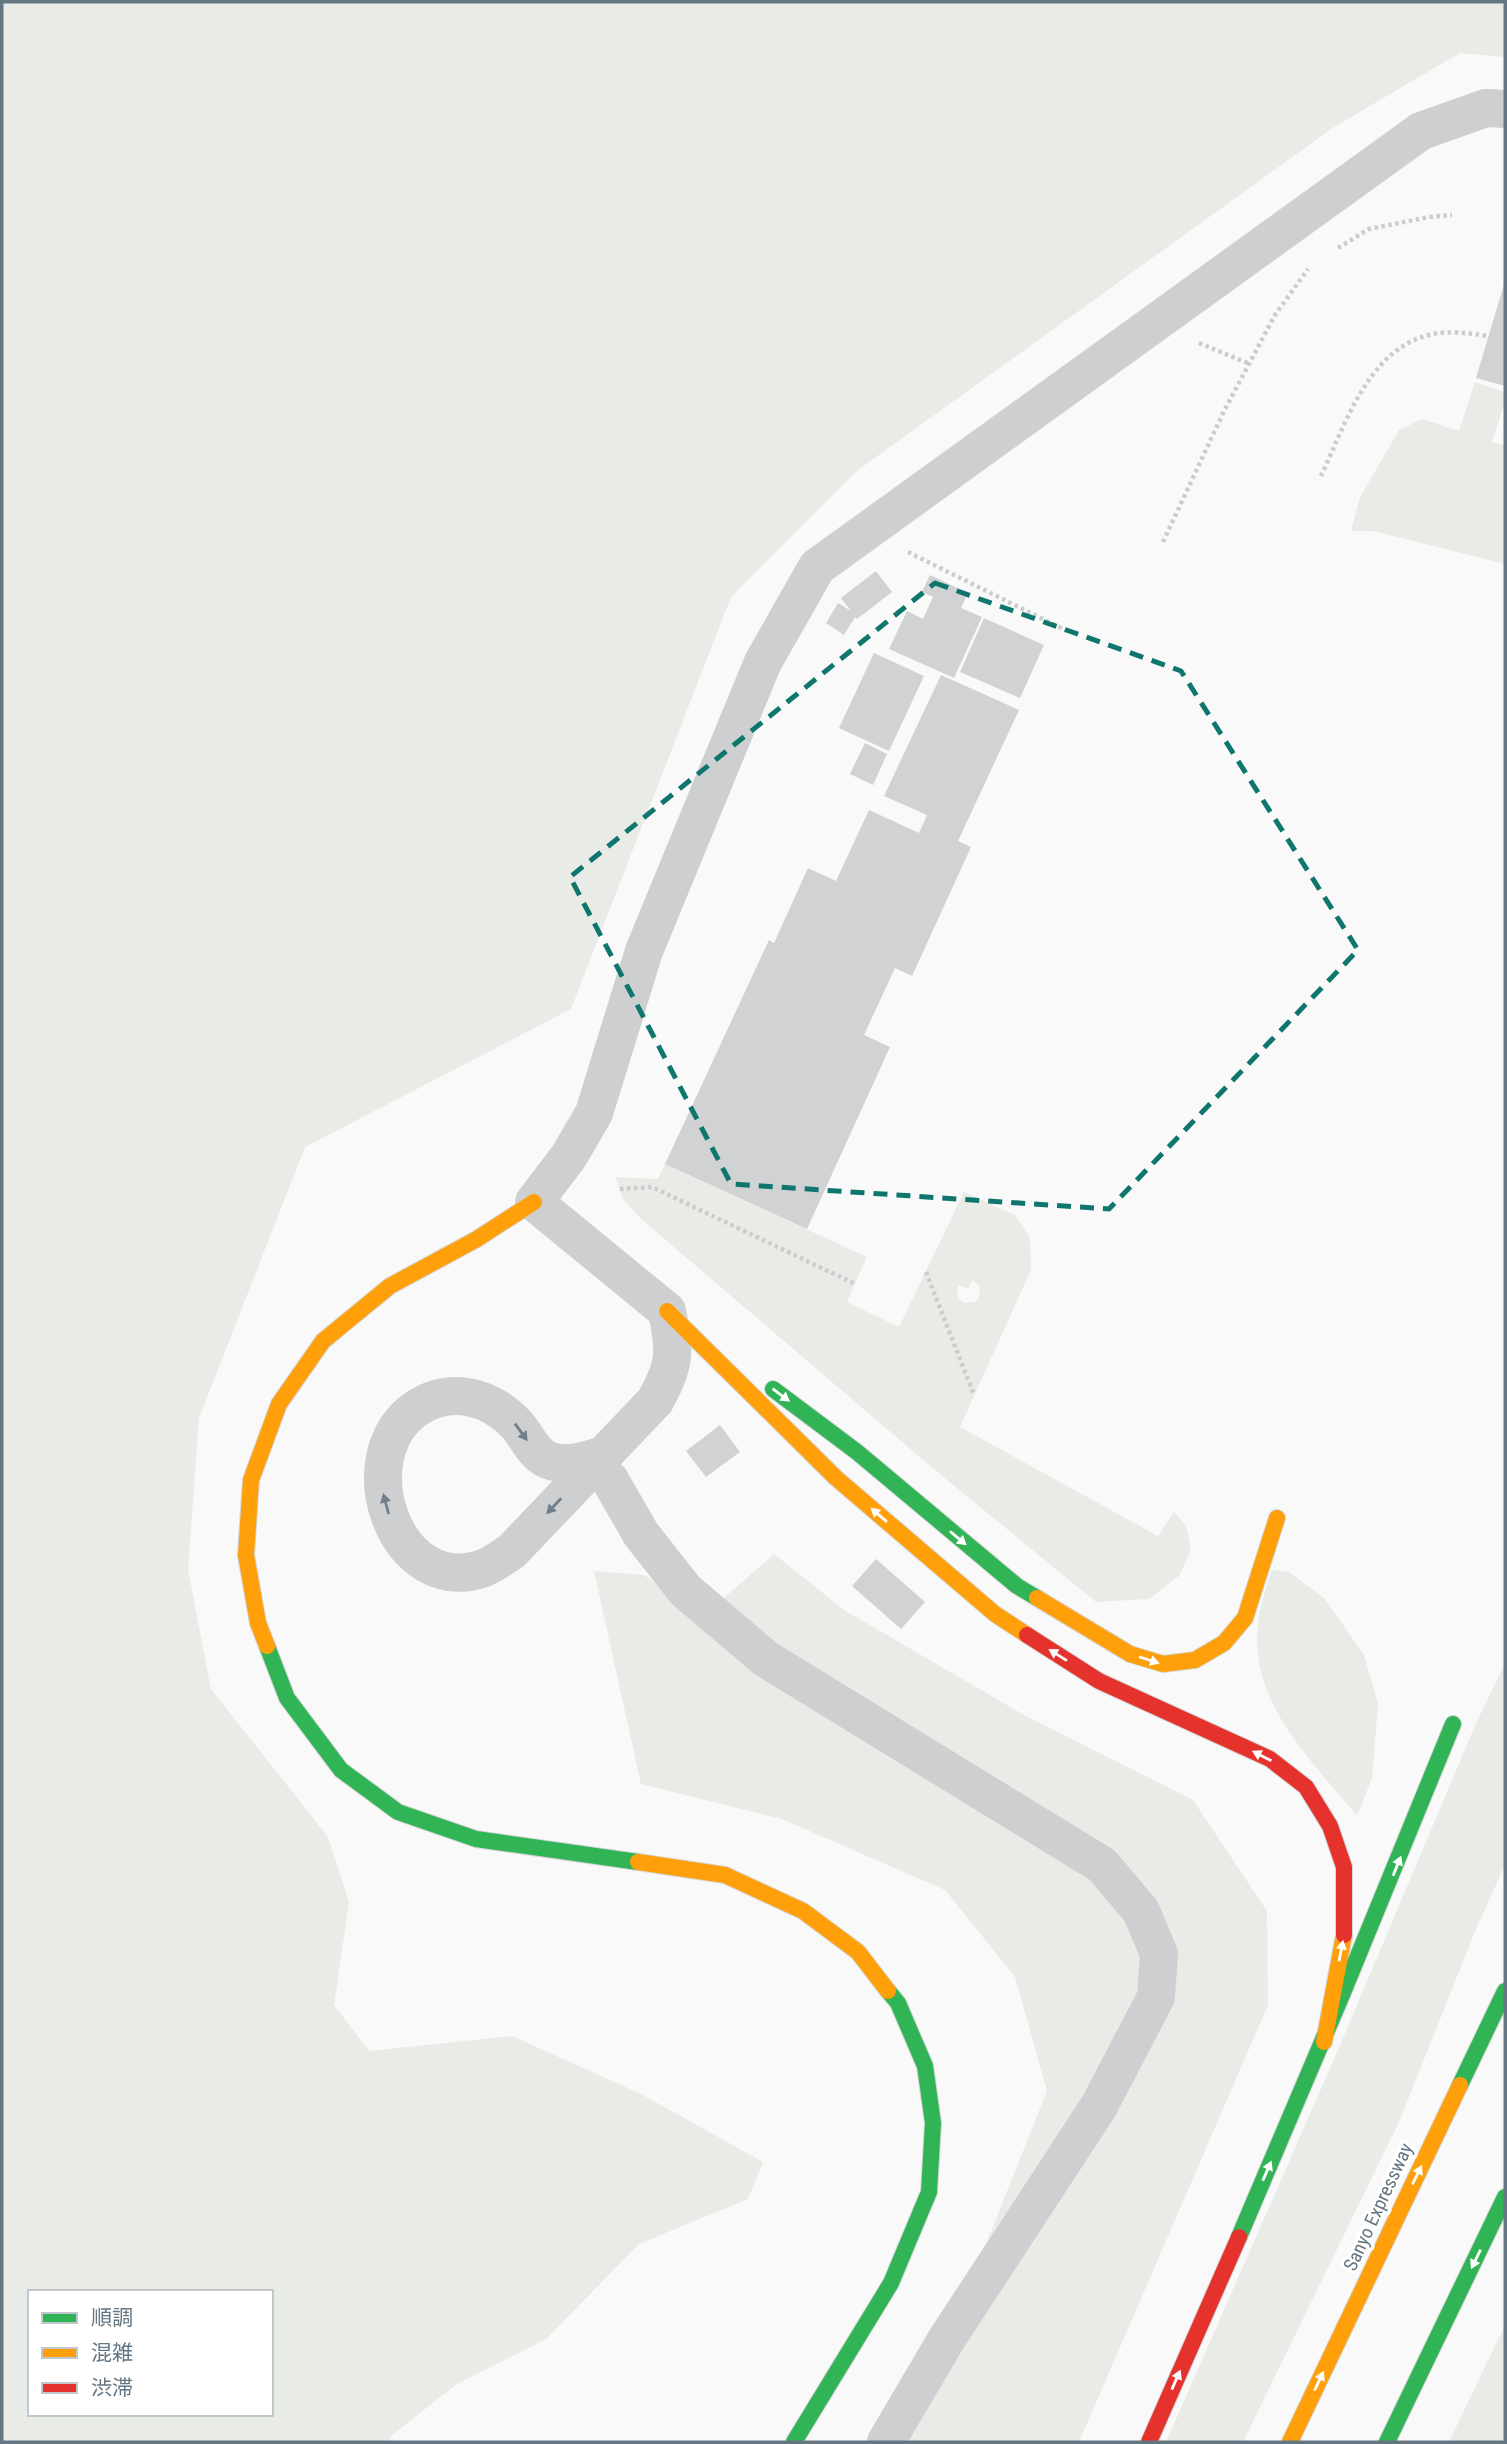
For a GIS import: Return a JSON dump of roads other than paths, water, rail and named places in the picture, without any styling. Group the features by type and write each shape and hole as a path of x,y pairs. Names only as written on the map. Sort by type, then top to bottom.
{"main road":[{"path":"534,1202 477,1239 390,1286 323,1341 279,1404 251,1480 246,1555 257,1623 287,1698 341,1770 398,1812 476,1839 726,1875 803,1911 814,1919 858,1952 898,2003 925,2066 933,2123 929,2192 891,2283 794,2442"},
{"path":"667,1311 857,1452 1017,1586 1130,1654 1163,1664 1195,1660 1224,1643 1245,1618 1277,1518"},
{"path":"667,1311 836,1478 995,1614 1099,1681 1270,1759 1306,1787 1330,1826 1344,1867 1345,1932 1324,2042"},
{"path":"1149,2442 1324,2042 1452,1724"},
{"name":"Sanyo Expressway","path":"1290,2442 1505,1991"},
{"path":"1387,2442 1505,2197"}],"street":[{"path":"886,2442 946,2340 1099,2106 1156,1997 1159,1955 1141,1911 1102,1865 766,1659 685,1590 641,1534 605,1468 580,1462 546,1460 496,1406 472,1396 443,1396 416,1409 396,1430 384,1458 383,1490 391,1521 404,1545 428,1565 455,1572 484,1568 512,1551 605,1468 666,1382 674,1357 667,1311 534,1202 569,1156 594,1113 644,951 762,662 817,567 1421,131 1486,108 1505,108"}]}
